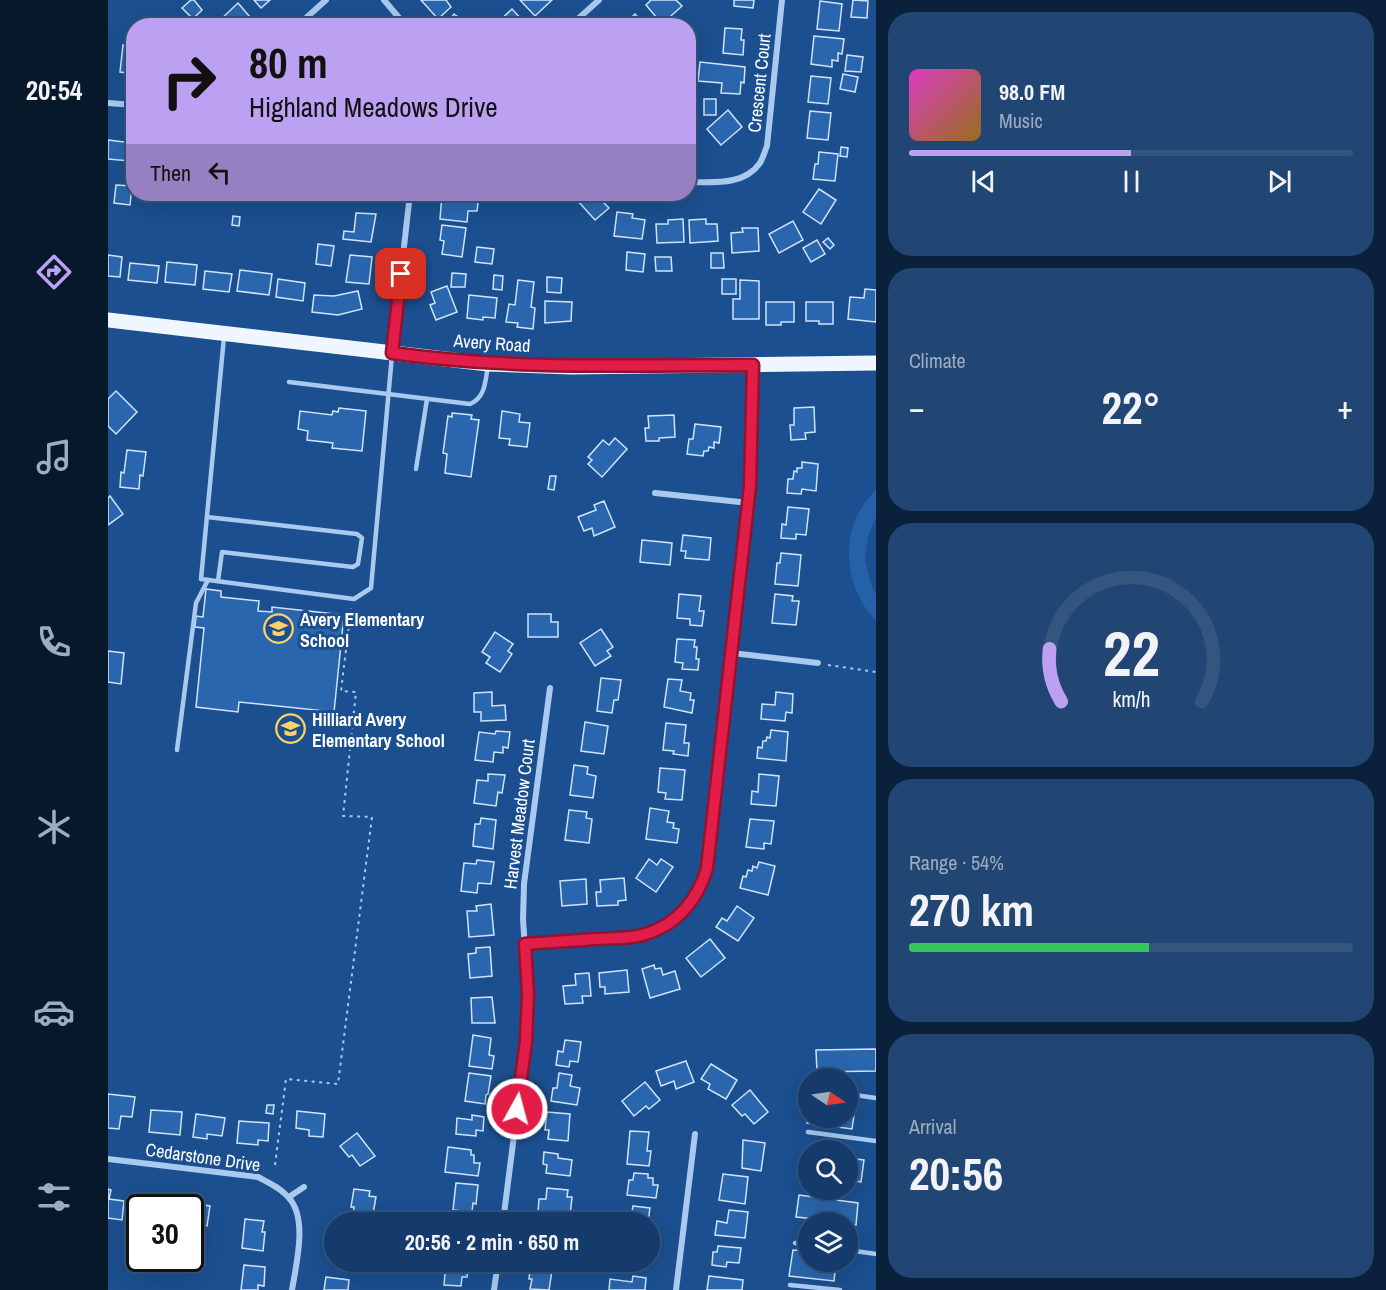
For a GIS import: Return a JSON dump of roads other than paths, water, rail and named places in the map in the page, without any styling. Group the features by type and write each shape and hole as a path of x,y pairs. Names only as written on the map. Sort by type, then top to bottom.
{"main road":[{"name":"Avery Road","path":"108,320 488,364 571,367 876,363"}],"street":[{"path":"306,18 326,0"},
{"path":"384,0 399,18"},
{"path":"579,18 599,0"},
{"name":"Crescent Court","path":"696,182 726,182 745,177 760,164 767,146 782,0"},
{"path":"108,103 126,104"},
{"path":"392,353 409,201"},
{"path":"525,944 645,934 667,925 696,897 707,868 749,503 753,365"},
{"path":"655,493 749,503"},
{"path":"732,653 818,663"},
{"name":"Harvest Meadow Court","path":"504,1212 526,1041 528,994 523,919 524,884 550,688"},
{"path":"676,1290 695,1134"},
{"name":"Cedarstone Drive","path":"108,1160 258,1177 278,1187 289,1197"},
{"path":"292,1290 300,1228 294,1203 289,1197 304,1187"},
{"path":"494,1290 497,1272"}],"lane":[{"path":"225,333 201,579 354,599 371,588 392,353"},
{"path":"289,382 470,404 478,400 483,392 488,364"},
{"path":"416,469 427,399"},
{"path":"207,517 357,534 362,538 358,564 353,567 222,552 218,581"},
{"path":"177,750 196,603 208,580"},
{"path":"858,1095 876,1098"},
{"path":"808,1132 876,1141"},
{"path":"858,1251 876,1254"},
{"path":"790,1285 840,1290"}],"place":[{"name":"Avery Elementary School","path":"279,629"},
{"name":"Hilliard Avery Elementary School","path":"291,729"}]}
